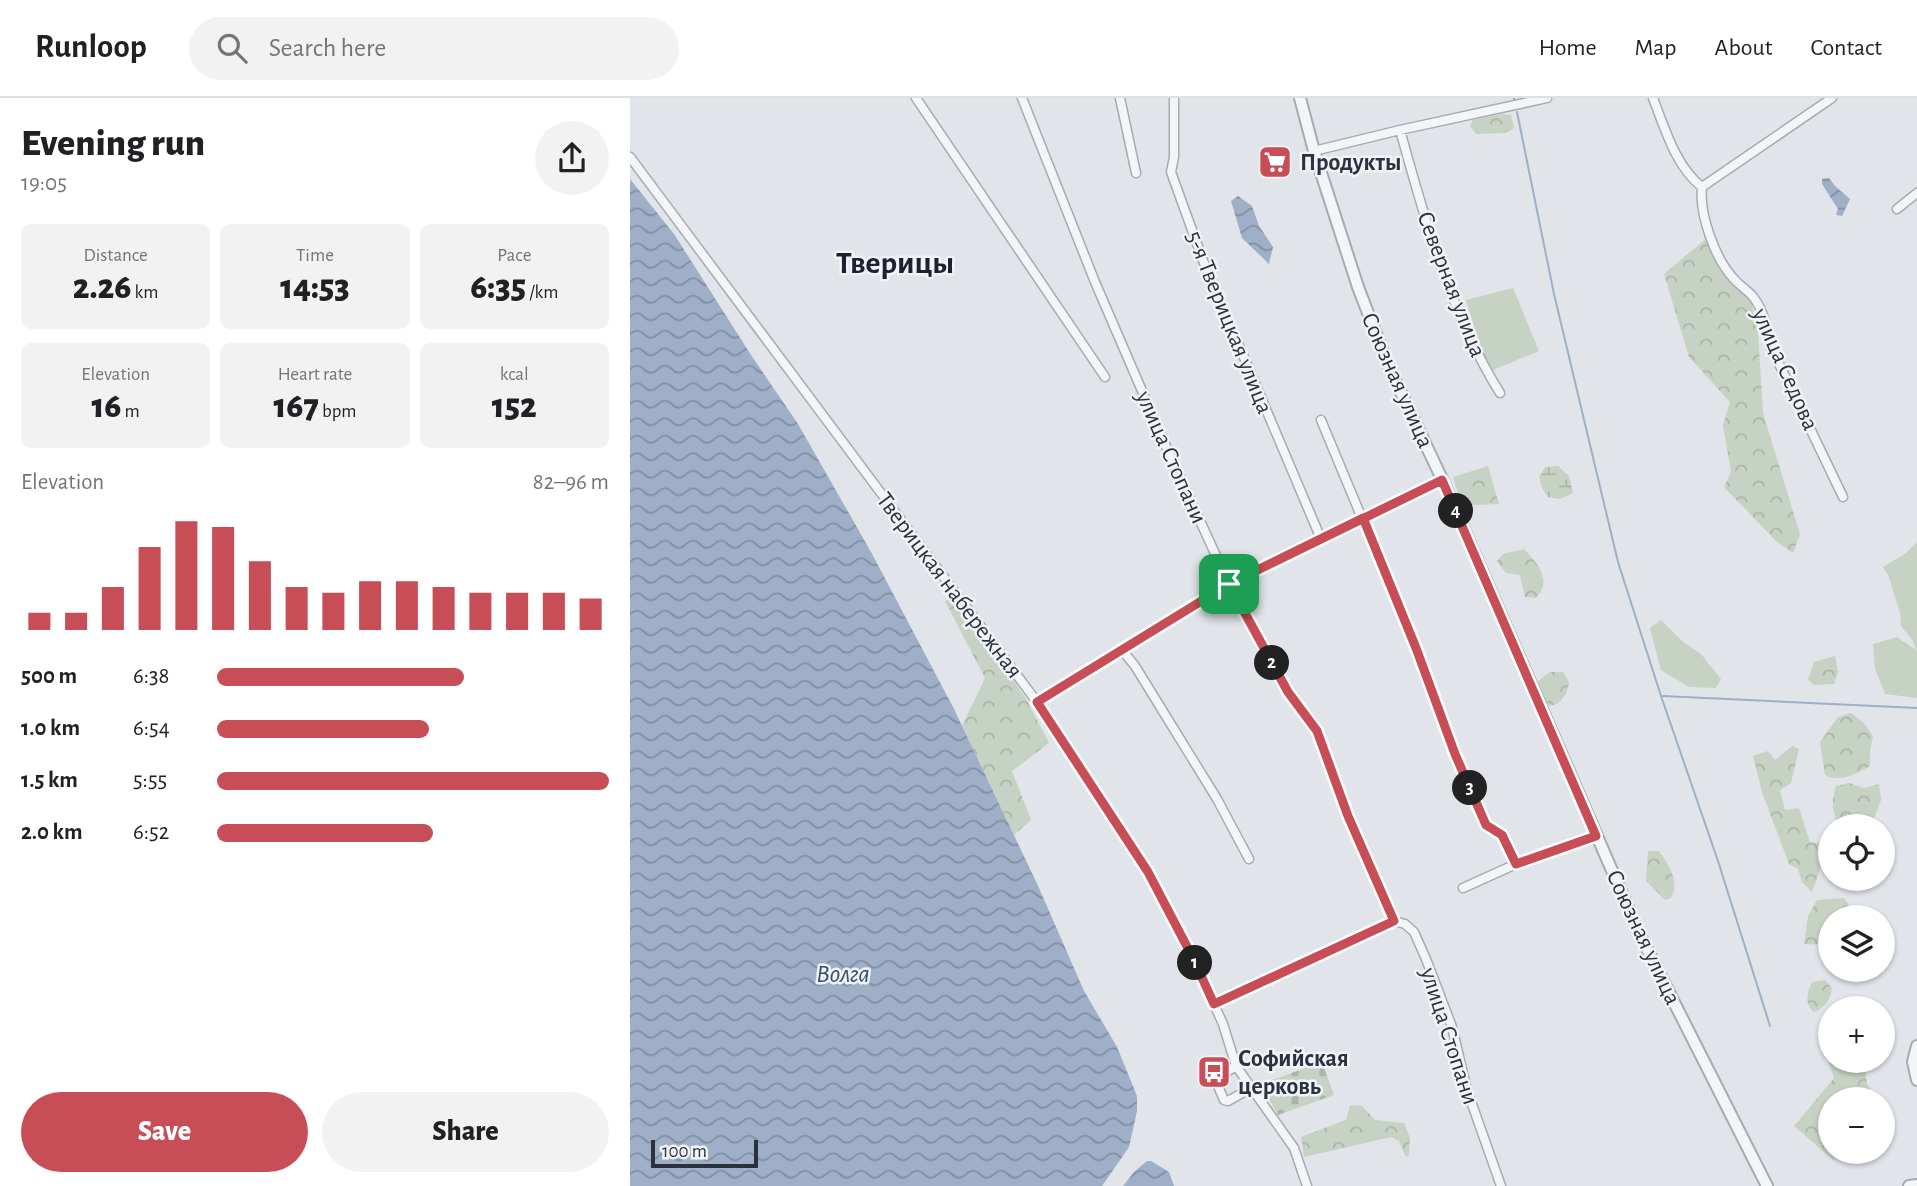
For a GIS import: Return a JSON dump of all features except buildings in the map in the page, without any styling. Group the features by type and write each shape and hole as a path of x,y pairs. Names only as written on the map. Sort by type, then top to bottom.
{"street":[{"path":"916,98 1105,377"},
{"name":"улица Стопани","path":"1022,98 1095,282 1229,584 1288,692 1317,731 1348,816 1394,921 1405,923 1413,932 1426,959 1452,1027 1467,1090 1501,1186"},
{"path":"1119,98 1136,173"},
{"name":"5-я Тверицкая улица","path":"1174,98 1174,157 1171,172 1204,263 1321,539"},
{"name":"Союзная улица","path":"1300,98 1314,151 1358,286 1384,354 1442,480 1640,935 1767,1186"},
{"path":"1314,151 1547,98"},
{"path":"1653,98 1667,135 1690,177 1702,187 1832,98"},
{"name":"Северная улица","path":"1400,130 1434,251 1480,361 1500,393"},
{"name":"Тверицкая набережная","path":"630,157 1037,702 1148,872 1214,1004 1236,1066 1294,1148 1307,1186"},
{"name":"улица Седова","path":"1702,187 1703,216 1711,239 1732,278 1754,298 1767,327 1770,345 1843,497"},
{"path":"1897,209 1917,193"},
{"path":"1321,420 1486,825 1502,835 1516,864"},
{"path":"1037,702 1229,584 1442,480"},
{"path":"1122,650 1135,666 1217,799 1250,859"},
{"path":"1463,888 1516,864 1596,836"},
{"path":"1214,1004 1394,921"},
{"path":"1917,1046 1913,1062 1917,1080"},
{"path":"1236,1066 1215,1079 1224,1100 1228,1101 1251,1088"},
{"path":"1909,1186 1917,1185"}],"green space":[{"path":"1502,114 1511,115 1514,128 1506,133 1476,134 1470,126 1473,120"},
{"path":"1707,238 1728,279 1751,299 1758,333 1763,413 1800,534 1793,553 1777,542 1724,487 1731,472 1723,425 1730,402 1689,357 1664,274"},
{"path":"1513,288 1539,351 1493,370 1483,356 1466,300"},
{"path":"1488,466 1499,504 1473,505 1460,498 1453,477"},
{"path":"1558,466 1569,476 1573,493 1560,499 1548,497 1539,477 1545,467"},
{"path":"1917,542 1917,698 1885,694 1875,669 1873,644 1897,637 1916,650 1913,641 1901,626 1900,613 1889,577 1883,567 1906,553"},
{"path":"1524,549 1538,566 1543,578 1541,591 1536,598 1525,597 1520,575 1506,573 1497,561 1503,554"},
{"path":"955,598 1025,697 1049,743 1012,771 1031,820 1014,835 962,726 985,678 945,601"},
{"path":"1661,620 1682,641 1701,654 1721,679 1716,688 1689,687 1661,670 1650,628"},
{"path":"1835,656 1838,672 1834,684 1814,685 1808,680 1814,662"},
{"path":"1550,672 1563,672 1569,682 1563,698 1549,706 1540,693 1538,681"},
{"path":"1851,713 1864,723 1873,736 1870,766 1848,776 1837,778 1825,775 1820,742 1838,717"},
{"path":"1792,746 1799,749 1791,783 1780,790 1785,810 1799,808 1810,842 1818,843 1818,875 1812,892 1802,882 1798,869 1789,864 1762,792 1753,756 1768,751 1775,760"},
{"path":"1849,783 1864,788 1879,784 1881,800 1876,814 1835,814 1833,802 1836,786"},
{"path":"1648,851 1659,851 1670,868 1674,879 1671,898 1665,900 1646,881"},
{"path":"1844,898 1849,905 1818,905 1818,945 1804,944 1808,916 1817,900"},
{"path":"1812,982 1827,982 1832,988 1830,996 1818,996 1818,1010 1814,1012 1807,998"},
{"path":"1322,1062 1334,1095 1278,1115 1261,1084"},
{"path":"1832,1073 1866,1073 1869,1087 1826,1087 1834,1078"},
{"path":"1818,1097 1818,1147 1794,1126"},
{"path":"1350,1105 1362,1106 1375,1120 1404,1123 1410,1138 1409,1155 1406,1157 1399,1141 1391,1137 1304,1157 1301,1137 1346,1120"}],"water":[{"path":"1829,178 1850,199 1842,216 1836,215 1838,209 1822,184 1822,179"},
{"name":"Волга","path":"630,179 674,234 798,424 871,552 954,709 1039,888 1084,991 1117,1047 1137,1096 1137,1111 1129,1147 1102,1186 630,1186"},
{"path":"1238,196 1252,206 1259,226 1273,247 1269,264 1242,238 1231,201"},
{"path":"1147,1161 1169,1172 1174,1186 1123,1186"}],"waterway":[{"path":"1517,112 1554,294 1618,562 1770,1026"},
{"path":"1663,696 1917,708"}],"place":[{"name":"Продукты","path":"1275,162"},
{"name":"Софийская церковь","path":"1214,1072"}],"district":[{"name":"Тверицы","path":"895,262"}],"route":[{"path":"1229,584 1037,702 1148,872 1214,1004 1394,921 1348,816 1317,731 1288,692 1229,584 1363,518 1416,648 1455,754 1486,825 1502,835 1516,864 1596,836 1442,480 1363,518 1321,539 1229,584"}]}
